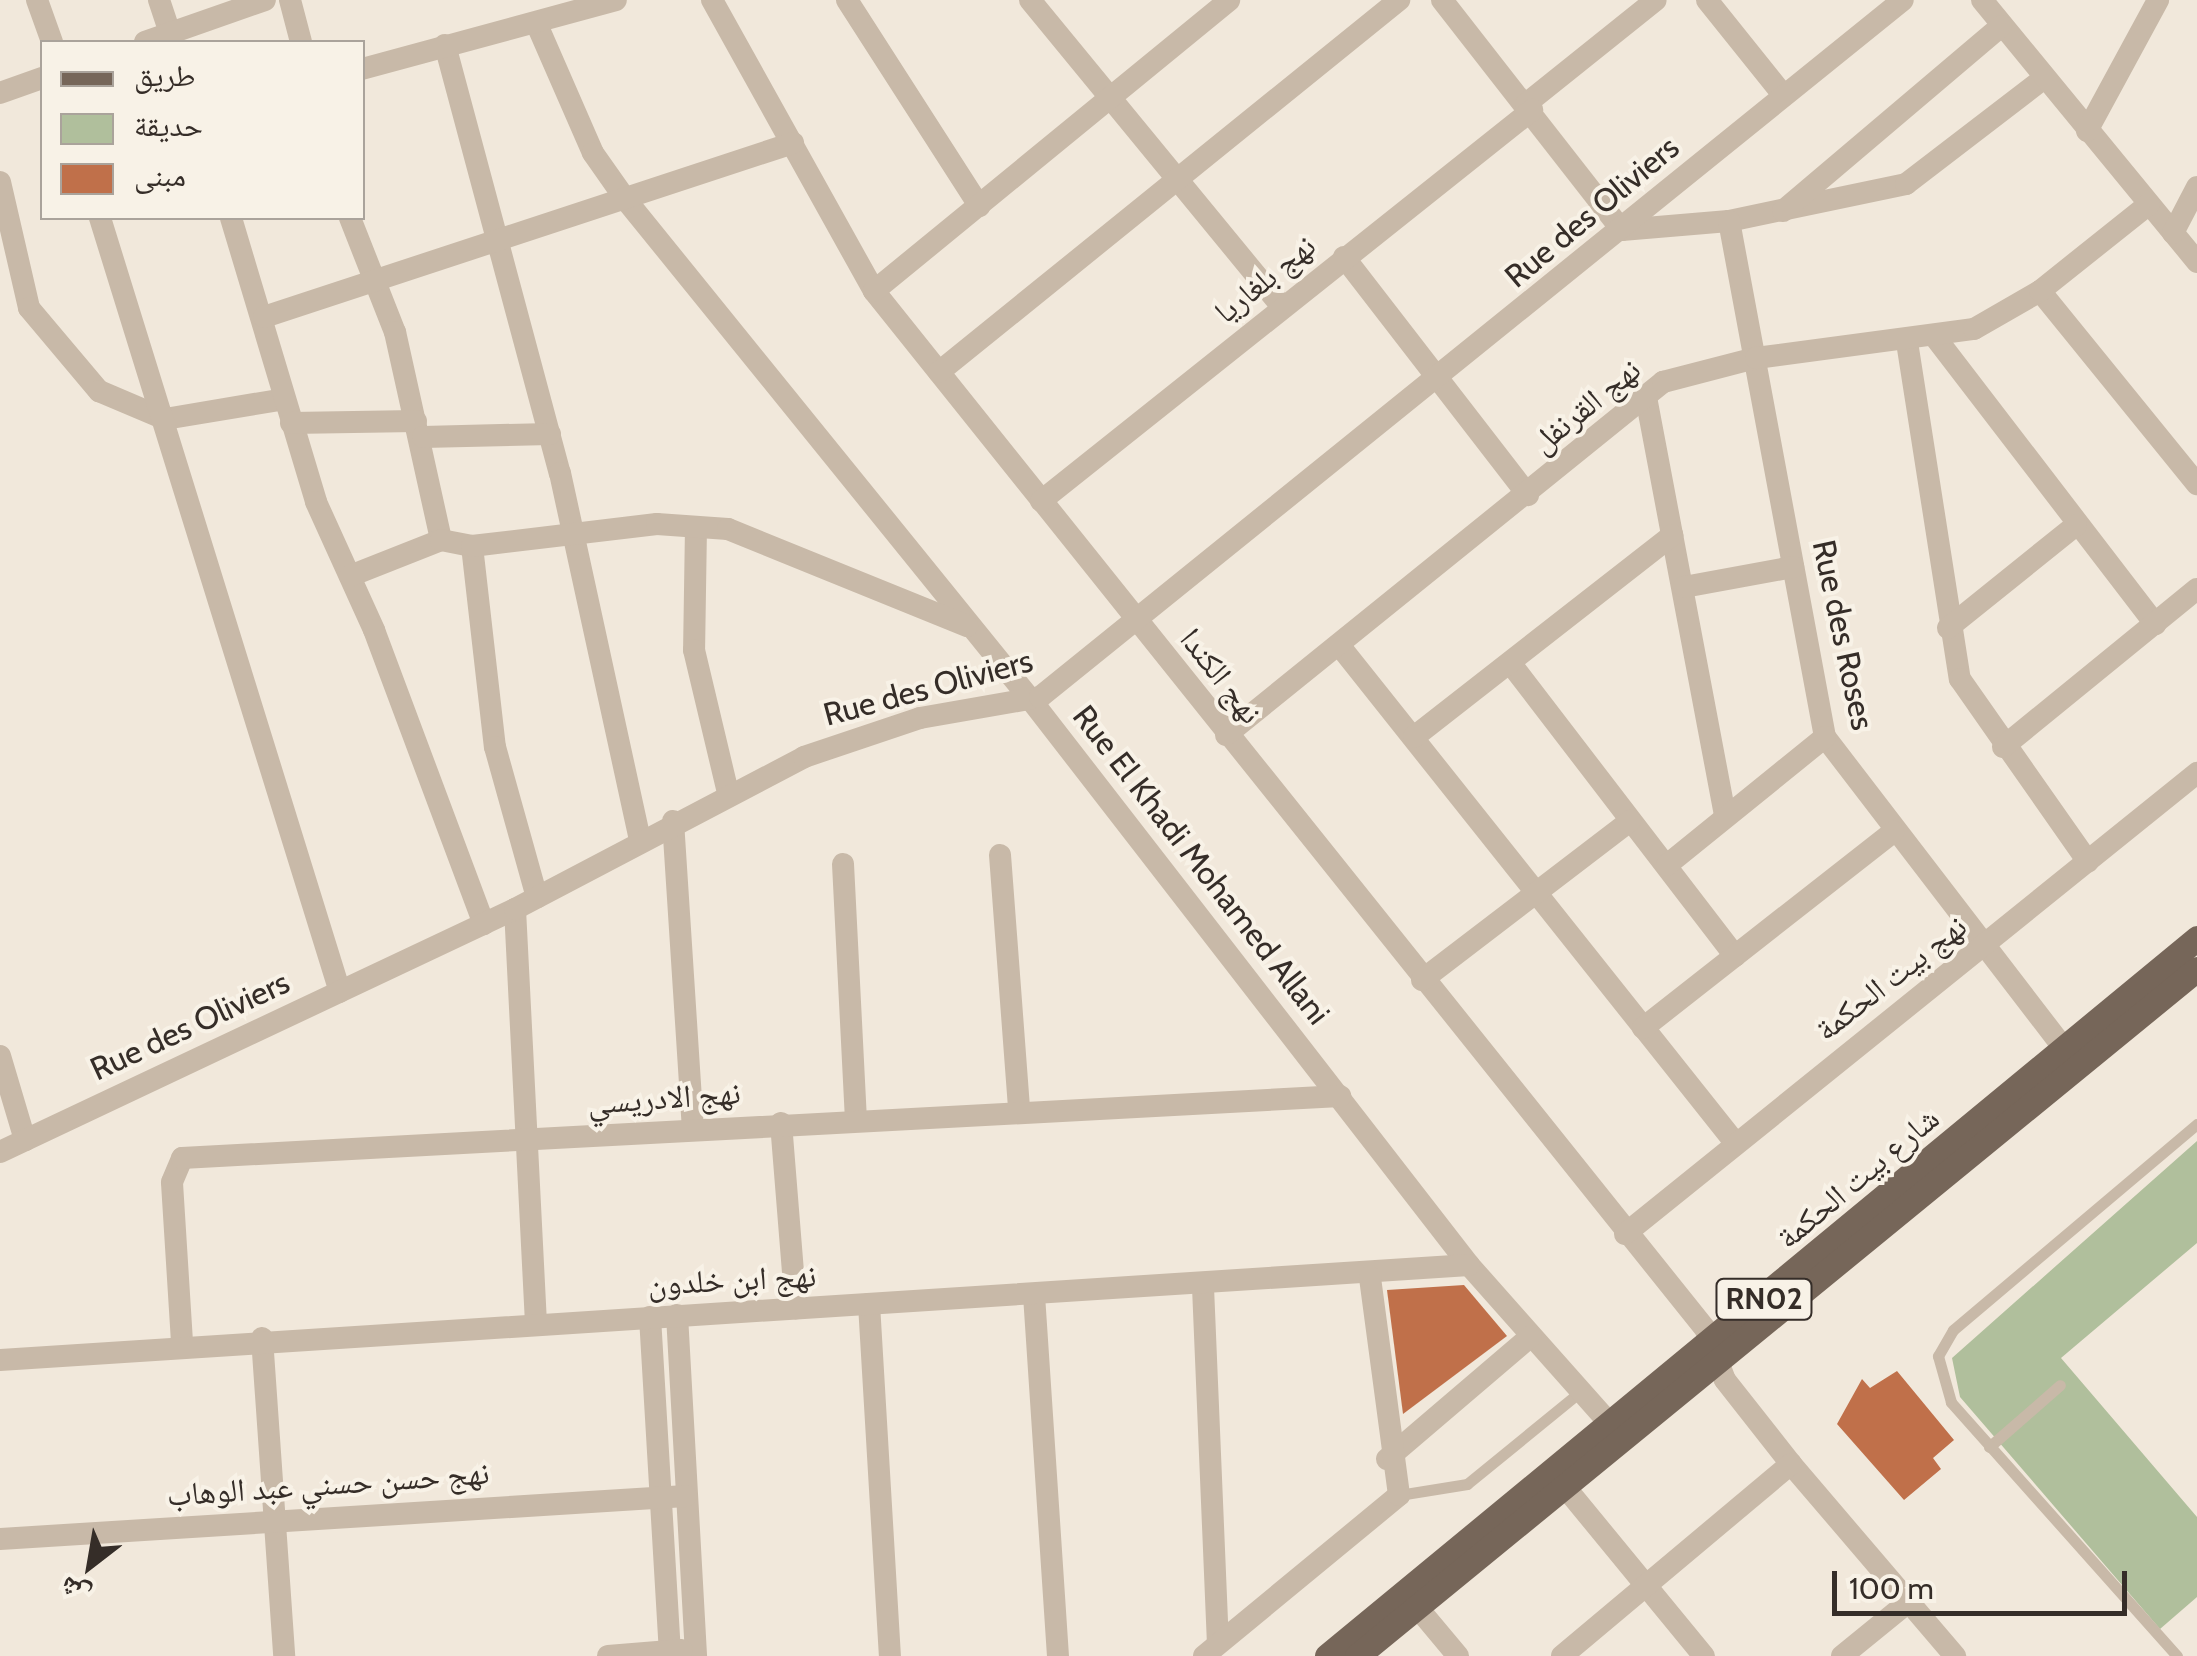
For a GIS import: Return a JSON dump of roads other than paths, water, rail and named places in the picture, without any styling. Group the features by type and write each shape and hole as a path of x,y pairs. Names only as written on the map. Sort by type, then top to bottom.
{"main road":[{"name":"شارع بيت الحكمة","path":"1713,1354 2197,938"},
{"name":"شارع بيت الحكمة","path":"1327,1656 1617,1432 2197,970"},
{"name":"شارع بيت الحكمة","path":"1358,1656 1565,1487 1617,1432"}],"street":[{"path":"37,0 51,40"},
{"path":"159,0 171,38 264,0"},
{"path":"290,0 300,40"},
{"path":"365,68 445,45 538,27 616,0"},
{"name":"نهج الكندا","path":"712,0 874,290 1626,1234 1791,1464 1954,1656"},
{"path":"847,0 920,128 978,206"},
{"path":"1030,0 1106,95 1180,178 1282,307"},
{"path":"874,290 1106,95 1229,0"},
{"path":"939,372 1398,0"},
{"path":"1442,0 1622,230 1729,221 1906,184 2044,78"},
{"name":"نهج بلغاريا","path":"1041,501 1529,107 1625,9 1656,0"},
{"path":"1707,0 1783,95"},
{"name":"Rue des Oliviers","path":"0,1152 515,909 728,793 920,718 1031,700 1438,381 1903,0"},
{"path":"1982,0 2197,262"},
{"path":"2087,132 2158,0"},
{"path":"1781,212 2002,26"},
{"name":"Rue El Khadi Mohamed Allani","path":"538,27 593,153 626,200 966,626 1031,700 1469,1265 1617,1432"},
{"path":"445,45 550,434 640,840"},
{"path":"0,92 40,79"},
{"path":"264,317 370,286 792,143"},
{"path":"0,182 30,308 48,338 99,391 165,418 284,400"},
{"path":"2173,233 2197,187"},
{"name":"نهج القرنفل","path":"1226,735 1343,650 1646,397 1692,370 1756,358 1907,342 1994,321 2149,204"},
{"path":"100,220 118,297 165,418 340,992"},
{"path":"232,220 264,317 291,422 484,924"},
{"path":"351,220 370,286 395,332 441,540"},
{"name":"Rue des Roses","path":"1729,221 1825,738 1893,832 2064,1049"},
{"path":"1344,257 1528,495"},
{"path":"2040,290 2188,455 2197,484"},
{"path":"1936,337 2076,526 2155,624"},
{"path":"1907,342 1948,628 1968,701 2088,862"},
{"path":"1646,397 1725,816"},
{"path":"291,422 550,434"},
{"path":"1948,628 2076,526"},
{"path":"350,576 441,540 472,546 573,531 696,527 758,538 966,626"},
{"path":"696,527 694,650 728,793"},
{"path":"1414,737 1673,535"},
{"path":"472,546 495,747 537,896"},
{"path":"1684,587 1793,567"},
{"path":"2003,747 2197,589"},
{"path":"1343,650 1733,1140"},
{"path":"1511,664 1735,956"},
{"path":"1666,865 1825,738"},
{"name":"نهج بيت الحكمة","path":"1626,1234 1733,1140 1985,947 2197,773"},
{"path":"674,821 693,1128"},
{"path":"1422,980 1630,821"},
{"path":"1643,1028 1893,832"},
{"path":"1000,855 1019,1110"},
{"path":"844,864 856,1120"},
{"path":"515,909 536,1322"},
{"path":"0,1056 25,1140"},
{"name":"نهج الادريسي","path":"182,1342 172,1182 182,1158 1019,1110 1340,1096"},
{"path":"781,1123 796,1308"},
{"name":"نهج ابن خلدون","path":"0,1360 182,1342 1204,1287 1370,1277 1469,1265"},
{"path":"1211,1649 1399,1495 1388,1460 1370,1277"},
{"path":"1204,1287 1211,1649"},
{"path":"1034,1295 1058,1656"},
{"path":"870,1304 890,1656"},
{"path":"608,1656 696,1652 678,1315"},
{"path":"650,1317 670,1654"},
{"path":"1388,1460 1531,1336"},
{"path":"262,1338 284,1656"},
{"path":"1562,1656 1648,1588 1791,1464"},
{"path":"1565,1487 1704,1656"},
{"name":"نهج حسن حسني عبد الوهاب","path":"0,1539 686,1496"},
{"path":"1842,1656 1907,1603"},
{"path":"1417,1607 1458,1656"}],"lane":[{"path":"2177,1656 1989,1446 1939,1380 1938,1356 1953,1330 2197,1124"},
{"path":"1989,1446 2060,1385"},
{"path":"1399,1495 1468,1484 1580,1392"}]}
